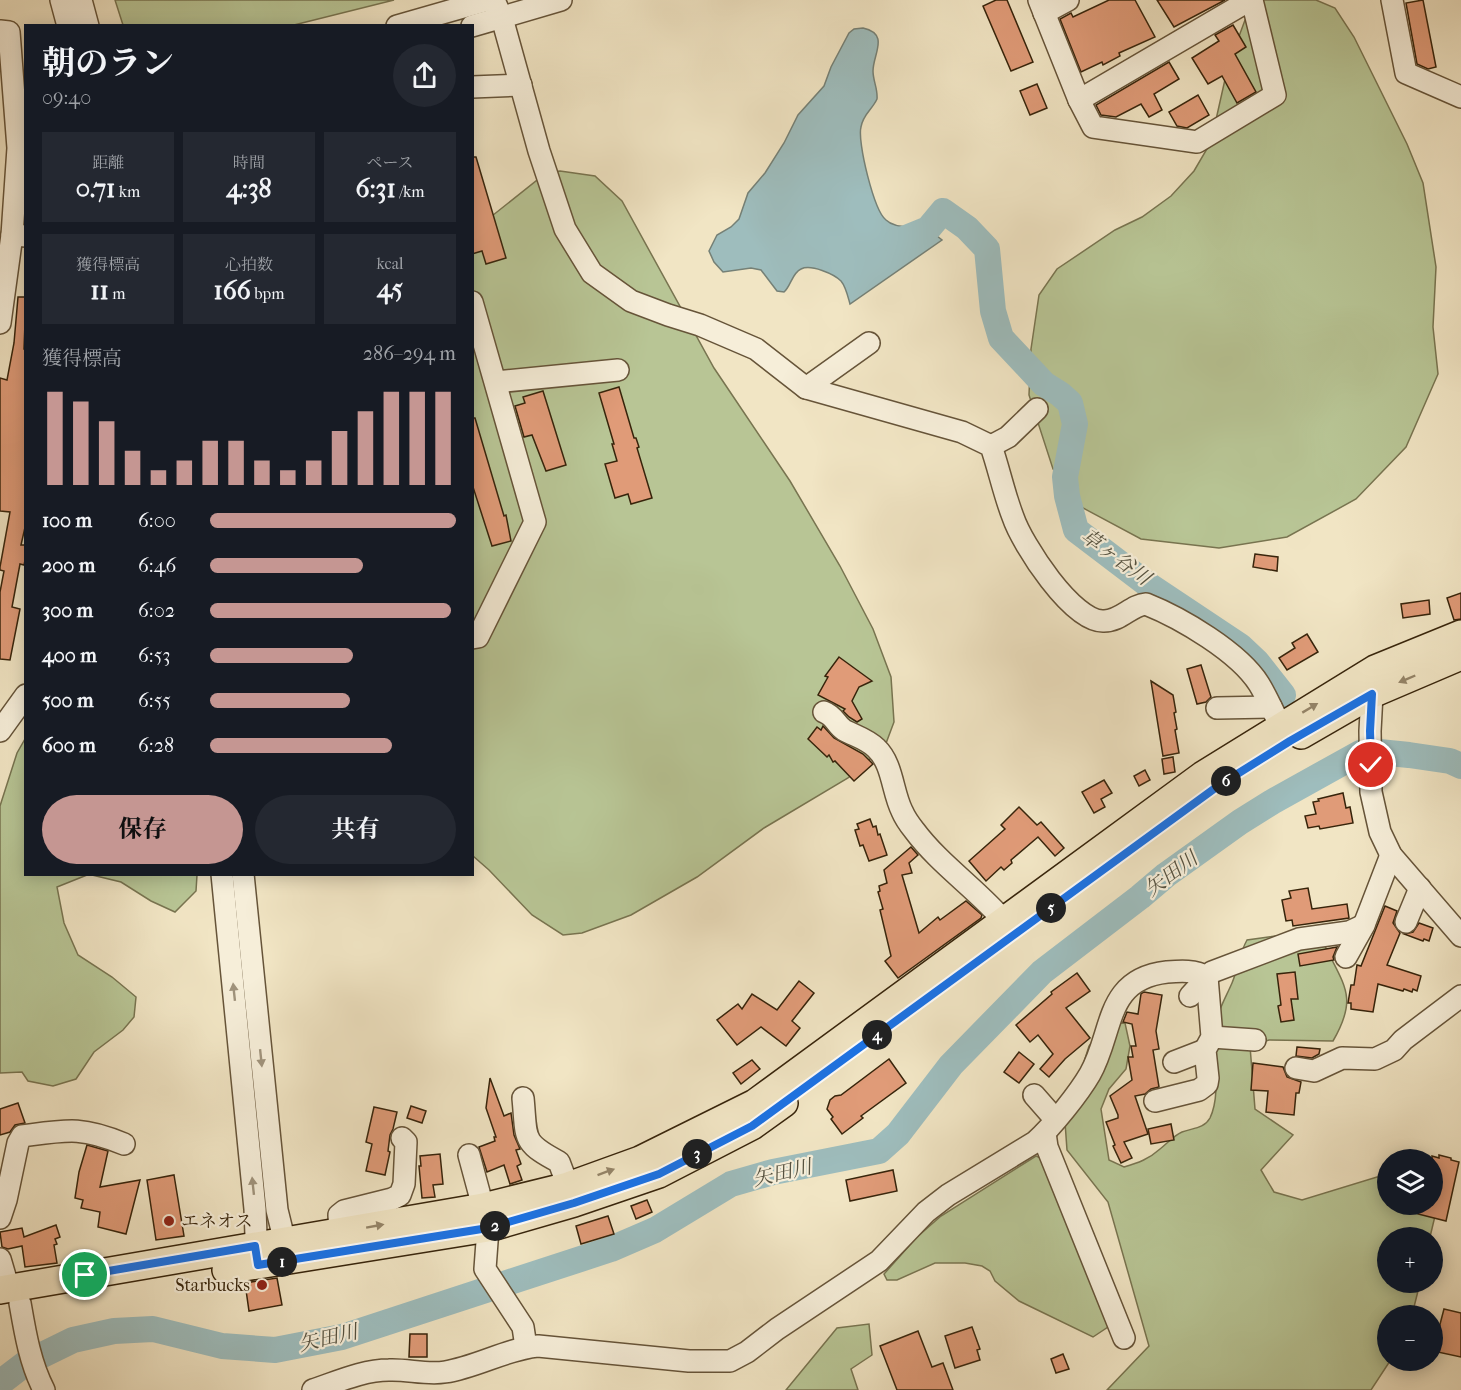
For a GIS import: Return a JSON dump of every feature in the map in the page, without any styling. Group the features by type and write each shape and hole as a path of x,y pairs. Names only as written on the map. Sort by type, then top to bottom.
{"main road":[{"path":"287,1250 340,1232 486,1217 640,1160 755,1103 1005,922 1203,775 1276,717 1375,669 1461,634"},
{"path":"5,1287 256,1256 574,1203 659,1174 752,1126 1218,786 1372,694 1461,656"}],"street":[{"path":"61,0 67,24"},
{"path":"81,0 87,24"},
{"path":"405,24 488,0"},
{"path":"474,25 498,9 561,0"},
{"path":"1068,0 1041,7 1079,100 1093,128 1197,142 1275,95 1251,0 1079,100"},
{"path":"1392,0 1406,73 1461,97"},
{"path":"498,9 539,151 565,229 592,273 631,301 700,325 756,349 806,388 962,432 991,446 1013,519 1045,574 1069,602 1094,620 1104,621 1128,613 1138,604 1146,604 1193,628 1237,659 1259,684 1276,717"},
{"path":"0,31 9,32 18,148 19,236 0,320"},
{"path":"474,87 521,86"},
{"path":"474,316 480,356 496,382 536,522 478,637 474,638"},
{"path":"806,388 869,343"},
{"path":"496,382 618,370"},
{"path":"991,446 1008,436 1037,409"},
{"path":"1372,694 1371,792 1380,832 1392,855 1461,936"},
{"path":"0,731 14,702"},
{"path":"1217,708 1276,717"},
{"path":"824,712 832,715 842,729 874,746 882,754 902,811 914,830 951,870 1005,922"},
{"path":"1346,957 1364,925 1392,855"},
{"path":"222,876 255,1209 256,1256"},
{"path":"243,876 277,1210 287,1250"},
{"path":"1406,922 1420,888"},
{"path":"1190,996 1212,972 1299,939 1349,932 1364,925"},
{"path":"313,1390 372,1371 441,1373 465,1368 526,1347 538,1346 689,1361 730,1361 879,1261 926,1212 948,1195 1035,1142 1088,1077 1098,1059 1114,1008 1124,992 1140,980 1158,973 1192,971 1207,977"},
{"path":"1155,1101 1199,1090 1207,1084 1207,977"},
{"path":"1296,1068 1314,1071 1342,1058 1376,1059 1394,1050 1461,996"},
{"path":"1174,1062 1208,1043 1255,1040"},
{"path":"1034,1095 1050,1126 1047,1147 1124,1338"},
{"path":"524,1098 526,1134 529,1142 541,1153 560,1162 568,1186"},
{"path":"0,1218 18,1143 22,1136 35,1132 71,1130 89,1132 124,1144"},
{"path":"340,1232 339,1215 344,1211 400,1195 404,1184 406,1142 402,1138"},
{"path":"8,1149 12,1172"},
{"path":"469,1155 486,1217 485,1269 523,1328 526,1347"},
{"path":"5,1287 40,1381"}],"green space":[{"path":"115,0 394,0 298,24 123,24"},
{"path":"1261,0 1316,0 1335,8 1354,37 1407,144 1423,183 1436,267 1433,327 1438,374 1406,447 1356,499 1287,537 1219,548 1141,539 1083,508 1053,469 1029,395 1031,349 1039,295 1057,269 1115,230 1142,217 1171,196 1194,171 1211,142 1228,66 1245,20"},
{"path":"560,171 595,176 622,201 714,368 790,481 840,566 873,629 891,677 894,722 885,746 848,778 764,828 697,877 631,915 582,933 563,935 532,915 474,857 474,230 546,173"},
{"path":"24,741 24,876 84,876 57,887 64,923 78,955 112,977 136,997 134,1017 123,1030 94,1052 76,1079 53,1086 28,1081 22,1072 0,1073 0,806 17,753"},
{"path":"96,876 197,876 196,891 175,912 151,901 121,882"},
{"path":"1334,928 1352,935 1325,946 1343,983 1347,1003 1341,1026 1333,1041 1269,1040 1250,1046 1255,1109 1293,1135 1261,1170 1274,1192 1302,1200 1377,1177 1377,1215 1435,1216 1432,1227 1377,1227 1377,1293 1418,1293 1414,1305 1377,1305 1377,1371 1383,1371 1371,1390 1107,1390 1149,1346 1108,1202 1067,1150 1065,1122 1089,1046 1106,1024 1125,1023 1130,1046 1126,1069 1109,1089 1101,1109 1109,1160 1124,1167 1143,1160 1179,1134 1207,1122 1216,1096 1214,1037 1216,1021 1247,940"},
{"path":"1036,1156 1043,1159 1111,1325 1093,1337 1019,1301 995,1281 990,1271 982,1266 965,1263 935,1263 897,1280 887,1280 884,1274 917,1237 941,1216"},
{"path":"869,1324 872,1355 851,1369 858,1390 786,1390 837,1328"}],"water":[{"path":"863,28 876,35 878,40 873,71 877,99 864,119 860,135 876,204 881,214 889,222 898,226 916,227 919,222 942,240 850,304 841,281 816,269 805,268 798,271 784,292 777,291 761,270 751,268 723,272 714,262 709,251 717,235 739,219 748,193 765,173 798,115 824,86 849,33 854,29"}],"building":[{"path":"996,0 1007,0 1033,62 1011,71 983,6"},
{"path":"1109,0 1135,0 1155,37 1119,53 1120,56 1103,65 1102,62 1081,72 1060,19 1071,13 1073,17"},
{"path":"1157,0 1225,0 1174,27"},
{"path":"1423,0 1436,67 1428,69 1417,64 1406,3"},
{"path":"1233,25 1246,47 1235,54 1256,92 1237,103 1222,76 1208,84 1192,58 1219,41 1215,35"},
{"path":"1169,62 1179,79 1154,94 1162,110 1149,117 1141,104 1116,117 1101,115 1096,105"},
{"path":"1037,84 1047,108 1030,115 1020,91"},
{"path":"1198,95 1209,115 1187,128 1177,126 1169,112"},
{"path":"474,157 476,157 506,258 486,264 482,251 474,253"},
{"path":"18,297 24,297 24,532 21,545 24,545 24,565 20,564 12,607 20,609 10,660 0,659 0,592 4,571 0,570 0,567 10,512 0,511 0,378 7,380 14,343"},
{"path":"619,387 634,438 639,447 637,448 652,498 631,504 628,494 615,498 605,464 617,461 599,393"},
{"path":"543,391 566,465 546,471 532,435 524,437 515,406 525,403 523,397"},
{"path":"474,418 504,516 506,515 511,541 492,546 474,490"},
{"path":"1255,554 1278,557 1277,571 1253,567"},
{"path":"1461,593 1461,619 1454,620 1447,598"},
{"path":"1429,600 1430,614 1403,618 1401,604"},
{"path":"1307,634 1318,652 1287,670 1279,658 1295,648 1292,643"},
{"path":"839,657 872,681 859,687 852,701 862,719 857,722 843,711 845,709 818,695 828,677 825,676"},
{"path":"1201,665 1211,697 1206,702 1197,704 1187,669"},
{"path":"1151,681 1173,695 1179,753 1163,756"},
{"path":"823,726 834,738 863,754 873,764 854,781 835,761 833,762 829,755 827,757 808,739 817,727 821,730"},
{"path":"1173,757 1175,772 1164,774 1162,759"},
{"path":"1145,770 1150,780 1139,786 1134,776"},
{"path":"1104,780 1112,793 1101,799 1105,807 1094,813 1082,792"},
{"path":"1343,793 1346,808 1350,807 1353,823 1320,829 1319,826 1308,828 1305,816 1316,814 1313,802"},
{"path":"1019,807 1037,825 1041,822 1064,848 1055,856 1038,837 1011,860 1012,863 1004,870 1001,867 986,881 969,861 1005,829 1001,825"},
{"path":"870,819 873,827 876,826 878,835 880,834 887,855 869,861 863,845 860,846 855,830 859,829 857,824"},
{"path":"911,847 918,855 909,863 912,873 902,875 919,933 938,917 940,920 966,901 982,915 981,918 898,978 885,961 891,956 878,892 880,891 879,886 887,883 884,870"},
{"path":"1308,888 1312,909 1347,904 1349,918 1293,926 1292,920 1286,921 1282,900 1291,898 1289,891"},
{"path":"1385,906 1397,911 1393,923 1400,933 1387,965 1421,976 1417,991 1404,989 1403,991 1378,984 1373,1012 1351,1009 1351,1003 1348,1003 1357,965 1361,966"},
{"path":"1419,923 1433,928 1429,941 1404,934 1413,932"},
{"path":"1337,947 1334,960 1300,966 1298,954"},
{"path":"1295,972 1298,999 1291,999 1294,1020 1281,1022 1277,974"},
{"path":"1077,973 1090,991 1066,1008 1090,1038 1065,1059 1049,1077 1040,1069 1053,1054 1038,1035 1030,1042 1016,1025 1052,994 1051,992"},
{"path":"799,981 814,993 792,1021 800,1028 786,1046 761,1027 737,1045 717,1020 738,1004 742,1009 752,994 777,1010"},
{"path":"1144,992 1162,995 1156,1031 1159,1049 1153,1050 1159,1087 1135,1096 1148,1134 1124,1142 1132,1158 1121,1163 1106,1122 1118,1118 1110,1096 1132,1080 1128,1057 1133,1057 1131,1046 1136,1046 1132,1024 1123,1022 1127,1012 1138,1014 1141,994"},
{"path":"1297,1047 1320,1049 1319,1054 1312,1058 1296,1056"},
{"path":"1019,1052 1034,1064 1019,1083 1004,1072"},
{"path":"889,1059 906,1083 861,1116 863,1118 842,1134 827,1109 830,1100 841,1095"},
{"path":"752,1060 760,1069 741,1084 733,1073"},
{"path":"1253,1063 1283,1067 1287,1077 1301,1082 1299,1093 1296,1093 1294,1115 1266,1112 1268,1091 1251,1090"},
{"path":"490,1078 504,1116 511,1113 514,1135 520,1149 516,1150 521,1164 517,1166 522,1180 510,1184 504,1165 487,1172 479,1147 495,1141 494,1137 496,1137 486,1108"},
{"path":"18,1103 25,1123 15,1125 10,1132 0,1135 0,1109"},
{"path":"411,1106 426,1111 422,1123 407,1118"},
{"path":"374,1107 397,1112 390,1135 388,1151 390,1152 385,1175 366,1171 372,1144 366,1142"},
{"path":"1171,1124 1174,1140 1151,1144 1148,1129"},
{"path":"87,1145 108,1151 100,1187 140,1180 126,1234 98,1227 100,1212 81,1208 83,1200 75,1198 79,1172"},
{"path":"440,1154 443,1184 433,1185 435,1197 422,1198 420,1156"},
{"path":"1443,1156 1459,1162 1446,1221 1422,1215 1443,1215"},
{"path":"893,1170 897,1191 850,1201 846,1180"},
{"path":"174,1175 184,1236 156,1240 147,1180"},
{"path":"647,1200 652,1212 636,1219 631,1206"},
{"path":"608,1216 614,1234 581,1244 576,1226"},
{"path":"56,1225 60,1237 55,1239 57,1244 54,1245 57,1263 25,1267 22,1246 8,1249 2,1247 0,1232 22,1228 24,1237"},
{"name":"Starbucks","path":"277,1278 282,1305 249,1311 245,1283"},
{"path":"1444,1309 1461,1313 1461,1357 1443,1353"},
{"path":"972,1327 980,1349 977,1350 980,1360 955,1368 945,1336"},
{"path":"918,1331 932,1367 943,1363 953,1390 897,1390 880,1346"},
{"path":"410,1334 427,1334 427,1357 409,1357"},
{"path":"1063,1354 1069,1369 1056,1373 1051,1359"}],"waterway":[{"name":"草ヶ谷川","path":"896,242 928,229 943,211 967,228 987,249 993,311 1001,338 1044,384 1070,403 1075,424 1065,477 1067,496 1076,530 1147,584 1240,646 1257,662 1283,695"},
{"name":"矢田川","path":"0,1383 26,1363 73,1340 114,1331 153,1329 222,1346 275,1350 342,1337 611,1249 655,1230 731,1184 773,1172 879,1151 898,1134 951,1065 1042,972 1166,875 1240,822 1360,753 1409,755 1450,761 1461,766"}],"place":[{"name":"エネオス","path":"169,1221"},
{"name":"Starbucks","path":"262,1285"}],"route":[{"path":"85,1275 255,1246 258,1265 488,1228 574,1203 659,1174 752,1126 1218,786 1372,694 1371,765"}]}
